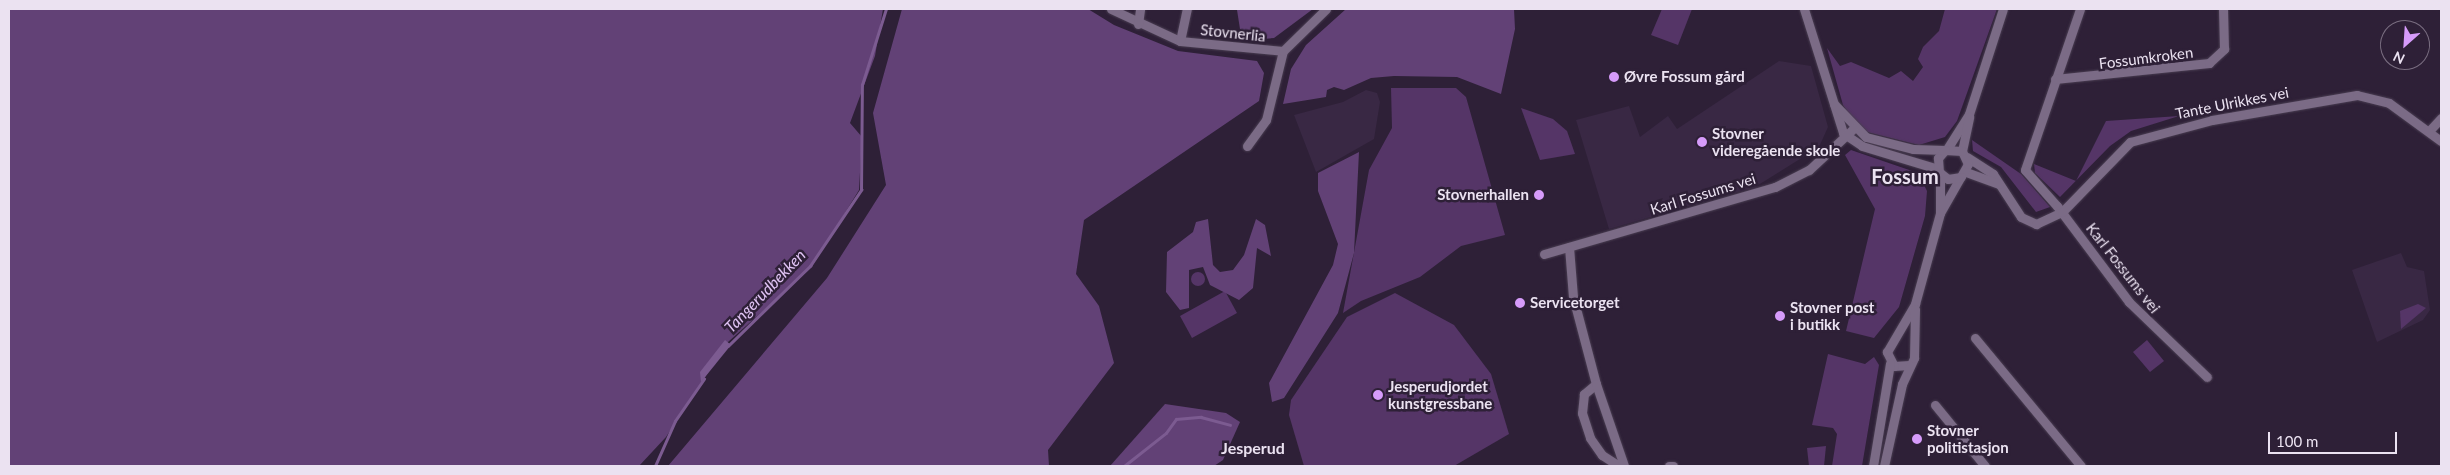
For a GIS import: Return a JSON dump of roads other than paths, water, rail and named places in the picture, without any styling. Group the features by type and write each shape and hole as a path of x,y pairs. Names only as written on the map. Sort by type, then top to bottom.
{"street":[{"name":"Stovnerlia","path":"1111,9 1138,24 1180,41 1284,51"},
{"path":"1138,24 1140,9"},
{"name":"Stovnerlia","path":"1180,41 1187,9"},
{"path":"1248,146 1270,109 1274,83 1284,51 1326,9"},
{"path":"1804,9 1834,104 1836,122 1846,136 1869,149 1939,171 1952,180 1963,175 2000,184"},
{"path":"1873,466 1890,363 1887,352 1915,304 1940,213 1963,175 1969,114 2003,9"},
{"path":"1834,104 1854,129 1878,141 1946,149 1965,154 1989,170 2027,222 2043,223 2062,212 2025,170 2080,9"},
{"name":"Fossumkroken","path":"2055,79 2209,63 2224,49 2223,9"},
{"name":"Tante Ulrikkes vei","path":"2062,212 2130,142 2212,120 2354,95 2389,103 2441,140"},
{"path":"1940,213 1938,158 1969,114"},
{"path":"2429,132 2441,118"},
{"name":"Karl Fossums vei","path":"1544,254 1783,184 1809,170 1854,129"},
{"name":"Karl Fossums vei","path":"2062,212 2129,302 2207,377"},
{"path":"1569,247 1574,297 1596,384 1624,466"},
{"path":"1884,466 1914,349 1915,304"},
{"path":"1975,338 2081,466"},
{"path":"1894,342 1904,340 1914,349"},
{"path":"1890,363 1909,365"},
{"path":"1596,384 1584,394 1582,413 1590,438 1602,454 1619,466"},
{"path":"1936,405 1985,466"}],"waterway":[{"name":"Tangerudbekken","path":"728,346 810,266 861,190 862,85 886,9"},
{"name":"Tangerudbekken","path":"655,466 675,421 704,379"},
{"path":"1124,466 1166,433 1176,419 1201,417 1230,425"}],"place":[{"name":"Øvre Fossum gård","path":"1614,77"},
{"name":"Stovner videregående skole","path":"1702,142"},
{"name":"Stovnerhallen","path":"1539,195"},
{"name":"Servicetorget","path":"1520,303"},
{"name":"Stovner post i butikk","path":"1780,316"},
{"name":"Jesperudjordet kunstgressbane","path":"1378,395"},
{"name":"Stovner politistasjon","path":"1917,439"}],"district":[{"name":"Fossum","path":"1905,176"},
{"name":"Jesperud","path":"1253,448"}]}
